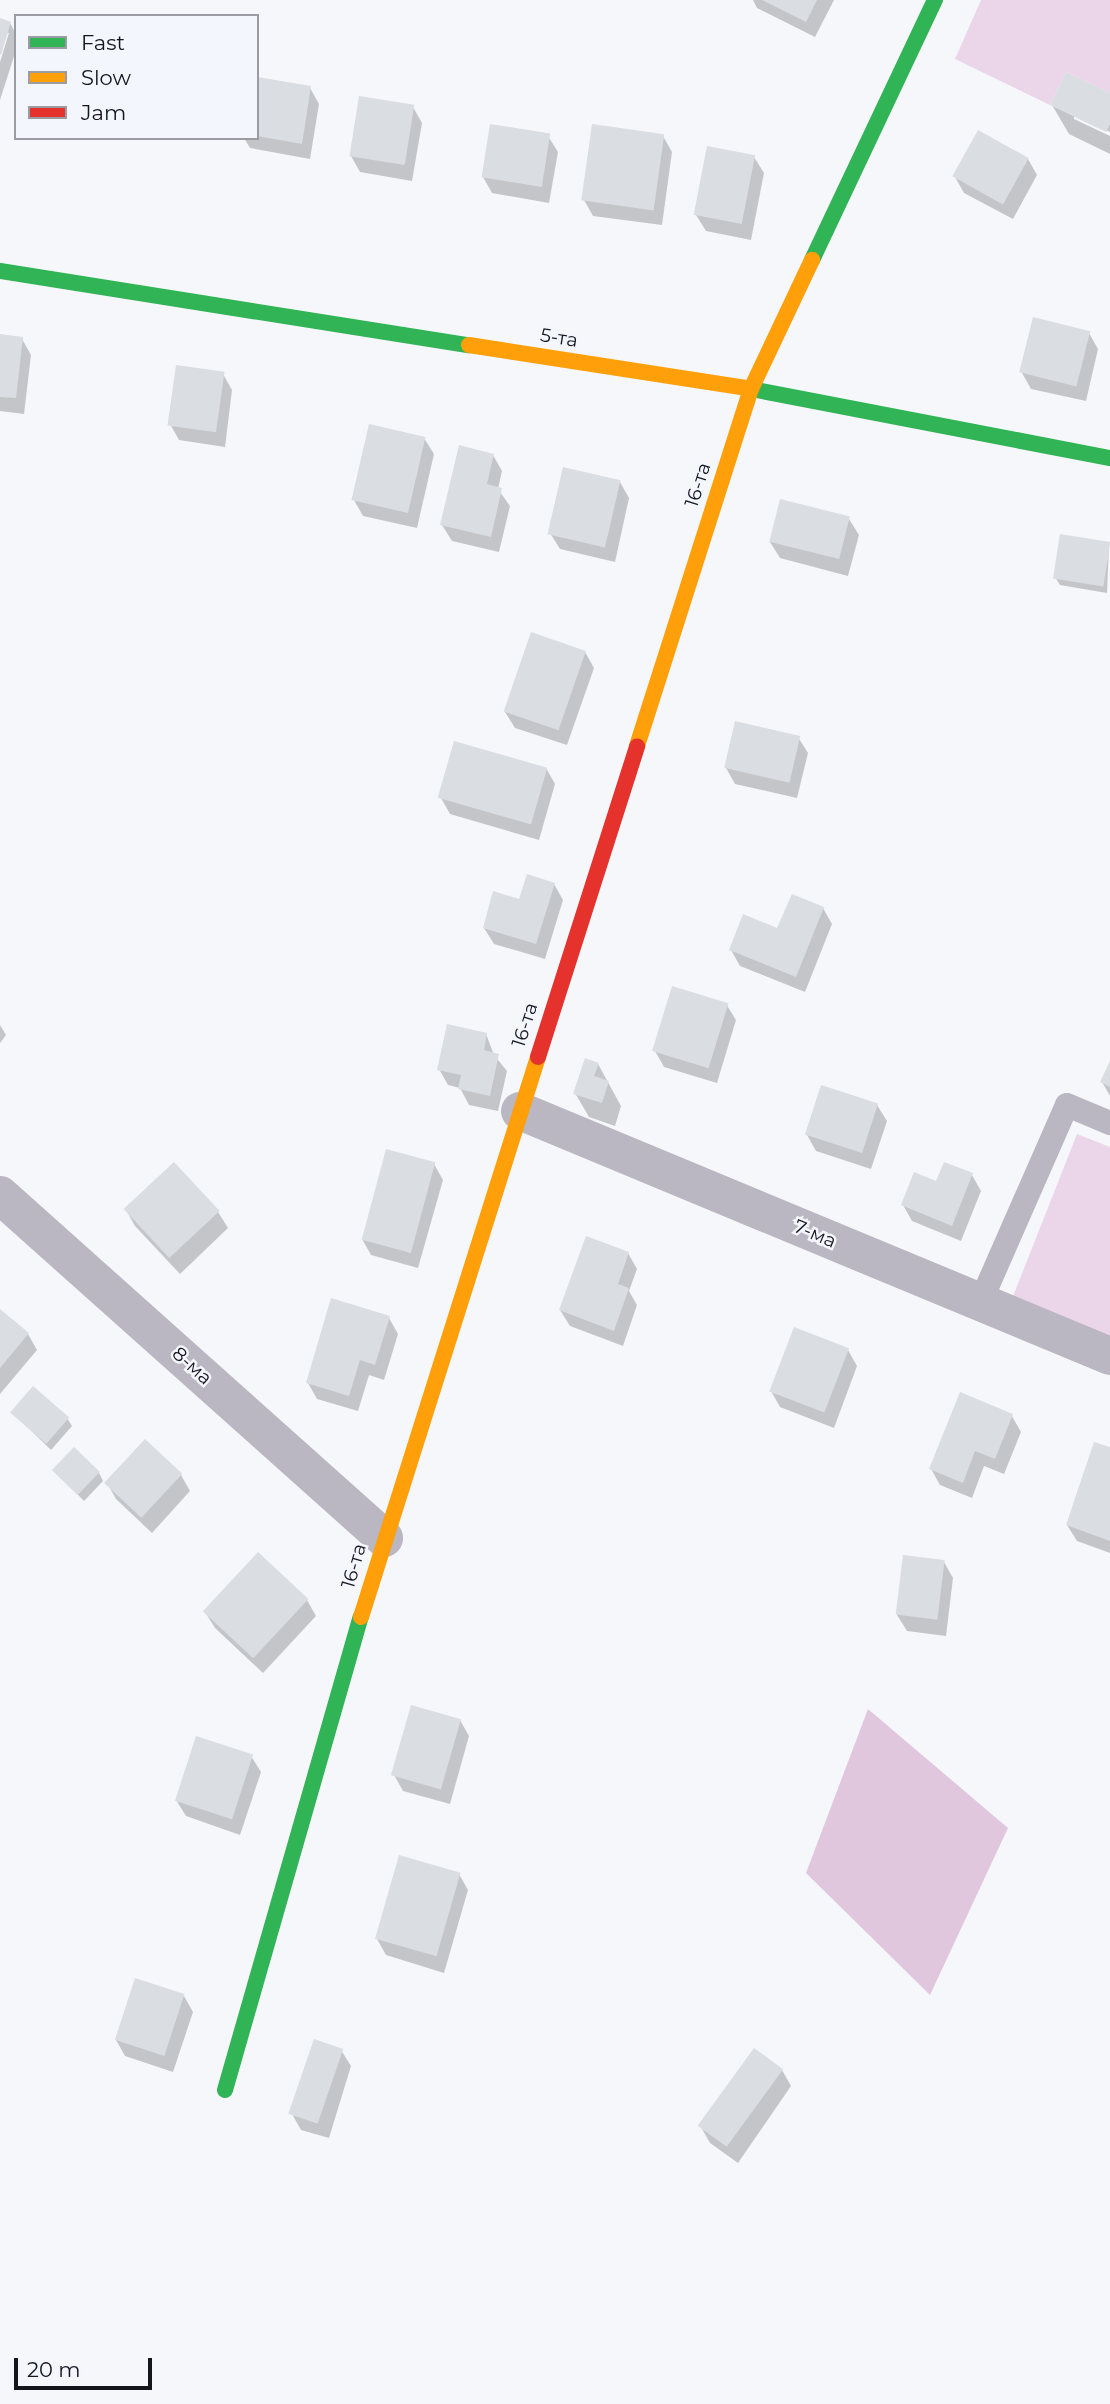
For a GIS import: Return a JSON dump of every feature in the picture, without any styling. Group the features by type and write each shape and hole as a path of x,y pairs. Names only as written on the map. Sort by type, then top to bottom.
{"street":[{"name":"16-та","path":"225,2090 384,1538 751,389 935,0"},
{"name":"5-та","path":"0,271 751,389 1110,458"},
{"name":"7-ма","path":"520,1111 1110,1356"},
{"name":"8-ма","path":"0,1195 384,1538"}],"lane":[{"path":"980,1303 1067,1105 1110,1123"}],"shaded area":[{"path":"981,0 1110,0 1110,93 1066,72 1050,105 955,59"},
{"path":"1077,1134 1110,1147 1110,1344 1010,1304"},
{"path":"868,1709 1008,1828 930,1995 806,1873"}],"building":[{"path":"762,0 817,0 806,22"},
{"path":"0,18 11,22 1,55 0,55"},
{"path":"1066,72 1110,93 1110,124 1106,132 1050,105"},
{"path":"259,77 311,86 302,144 259,136"},
{"path":"359,96 414,105 405,165 349,156"},
{"path":"490,124 550,134 542,187 482,177"},
{"path":"592,124 664,134 654,210 581,200"},
{"path":"978,130 1029,158 1003,204 952,176"},
{"path":"707,146 755,155 742,224 694,215"},
{"path":"1033,317 1090,331 1076,387 1019,372"},
{"path":"0,334 23,337 16,398 0,397"},
{"path":"176,365 225,372 216,432 168,425"},
{"path":"369,424 426,437 408,513 351,500"},
{"path":"459,445 494,454 487,484 502,488 491,537 440,525"},
{"path":"563,467 620,480 605,548 547,534"},
{"path":"780,499 850,516 839,559 769,542"},
{"path":"1060,534 1110,542 1103,586 1053,578"},
{"path":"531,632 586,651 558,730 504,711"},
{"path":"735,721 800,736 789,783 724,768"},
{"path":"454,741 547,768 531,824 438,798"},
{"path":"527,874 555,883 536,944 483,928 493,891 519,899"},
{"path":"792,894 824,907 796,977 729,950 743,914 777,928"},
{"path":"672,986 728,1003 709,1068 652,1051"},
{"path":"447,1024 487,1033 484,1050 499,1054 490,1096 458,1089 461,1075 437,1070"},
{"path":"585,1058 599,1063 594,1076 609,1081 602,1103 573,1094"},
{"path":"1110,1061 1110,1087 1100,1082"},
{"path":"821,1085 878,1104 862,1153 805,1134"},
{"path":"386,1149 435,1162 411,1253 362,1240"},
{"path":"174,1162 220,1211 169,1258 124,1209"},
{"path":"944,1162 973,1173 952,1226 901,1205 914,1172 936,1181"},
{"path":"586,1236 629,1252 618,1284 629,1288 614,1331 559,1310"},
{"path":"331,1298 390,1316 375,1365 360,1360 349,1396 306,1383"},
{"path":"0,1309 29,1333 0,1368"},
{"path":"794,1327 849,1348 824,1413 769,1391"},
{"path":"33,1386 69,1417 46,1444 10,1412"},
{"path":"960,1392 1013,1414 995,1459 975,1451 963,1483 929,1469"},
{"path":"145,1439 182,1474 141,1518 104,1483"},
{"path":"1094,1442 1110,1447 1110,1541 1066,1525"},
{"path":"74,1447 100,1472 78,1495 52,1470"},
{"path":"258,1552 308,1599 253,1658 203,1611"},
{"path":"903,1555 945,1560 937,1620 896,1615"},
{"path":"411,1705 461,1719 441,1790 391,1775"},
{"path":"196,1736 253,1755 232,1819 175,1801"},
{"path":"399,1855 461,1873 437,1956 375,1939"},
{"path":"135,1978 184,1994 164,2056 115,2040"},
{"path":"314,2039 343,2049 318,2124 288,2114"},
{"path":"754,2048 783,2069 727,2147 698,2126"}],"traffic: fast":[{"path":"812,260 935,0"},
{"path":"0,271 469,345"},
{"path":"746,388 1110,458"},
{"path":"225,2090 361,1617"}],"traffic: slow":[{"path":"637,746 751,389 812,260"},
{"path":"469,345 746,388"},
{"path":"361,1617 538,1057"}],"traffic: jam":[{"path":"538,1057 637,746"}]}
